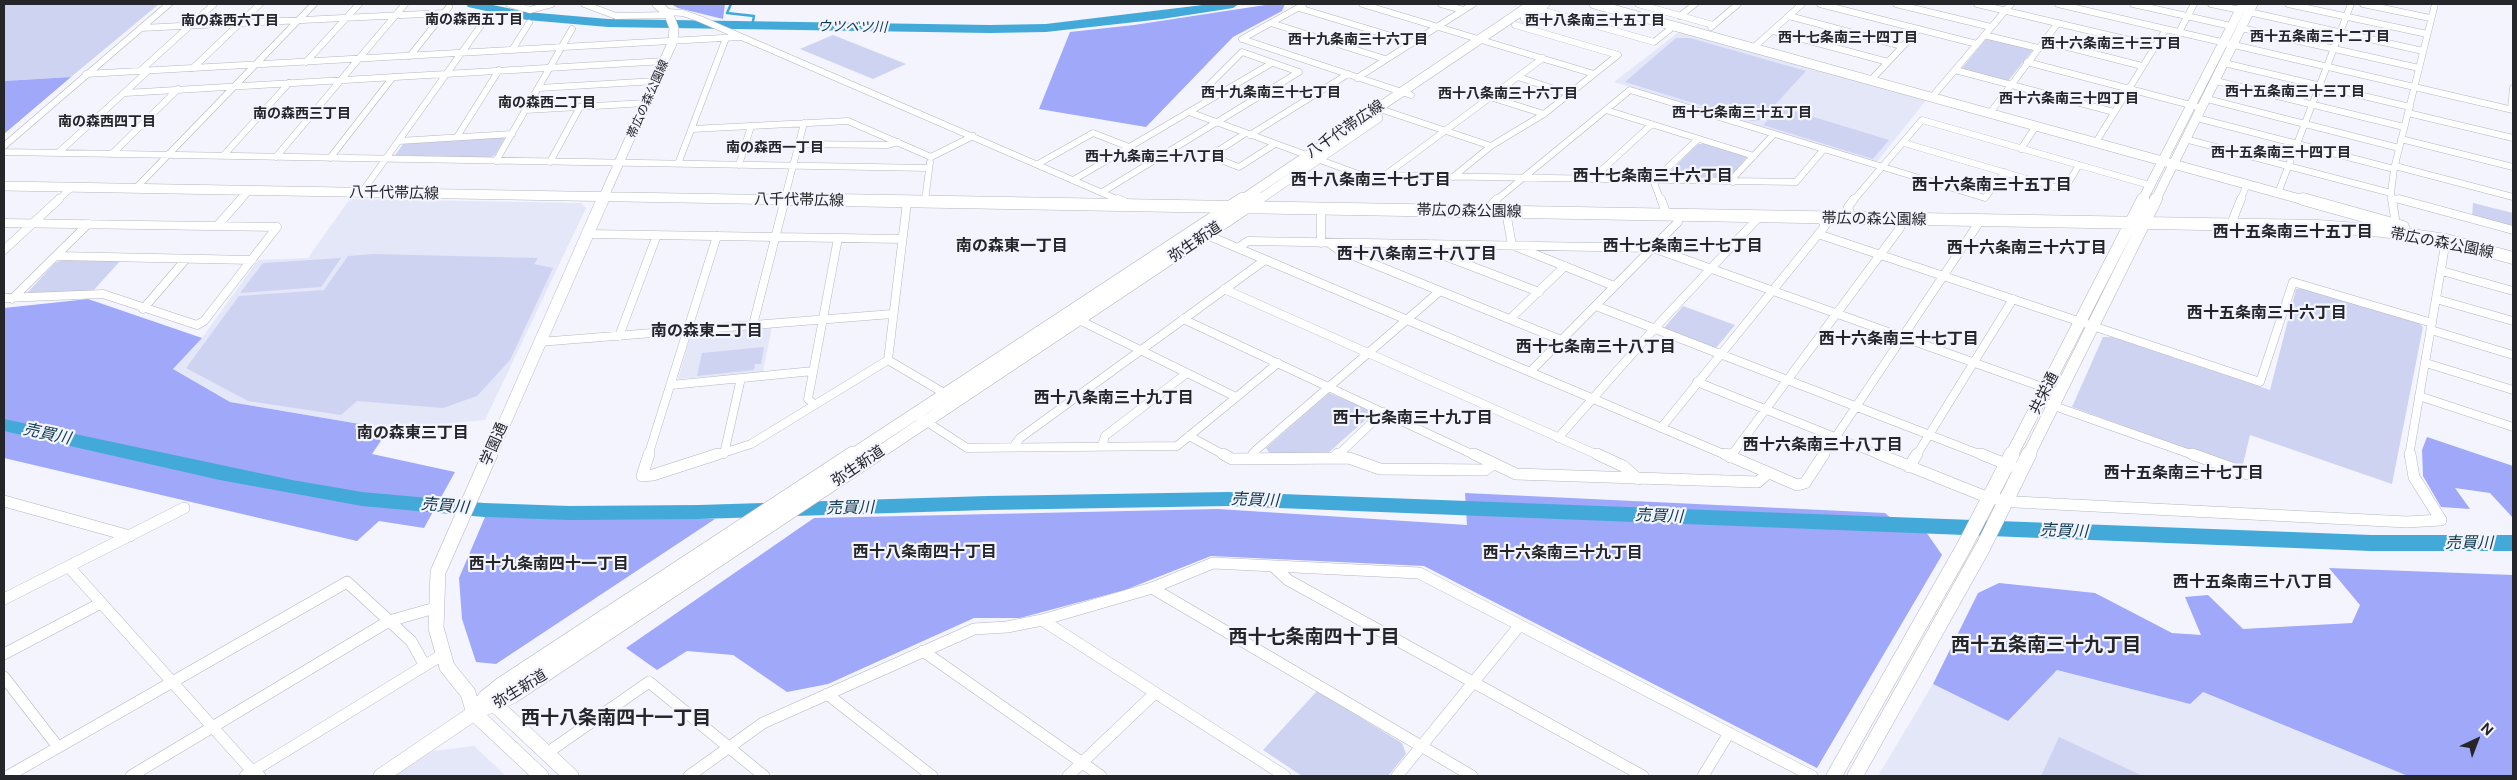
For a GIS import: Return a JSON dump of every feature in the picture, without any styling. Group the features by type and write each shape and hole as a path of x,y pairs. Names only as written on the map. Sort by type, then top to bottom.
{"street":[{"path":"4,146 169,4"},
{"path":"140,71 214,4"},
{"path":"193,68 260,4"},
{"path":"136,188 314,4"},
{"path":"306,62 359,4"},
{"path":"276,157 405,4"},
{"path":"509,4 530,10 552,4"},
{"path":"584,4 616,16 670,19 683,13 700,19 727,35"},
{"path":"657,4 670,19"},
{"path":"1306,4 1242,39 1412,95"},
{"path":"1362,4 1594,74"},
{"path":"1441,4 1462,10"},
{"path":"1357,78 1473,4"},
{"path":"1594,4 1607,5 1674,26 2446,240 2409,458 2410,468 2441,520 2407,522 1986,503 1909,467 1697,382"},
{"path":"1638,4 1649,5 1714,25"},
{"path":"1680,16 1695,4"},
{"path":"1703,34 1738,4"},
{"path":"1754,48 1802,4"},
{"path":"1823,4 1977,44"},
{"path":"1896,4 1991,27"},
{"path":"1977,4 2154,46"},
{"path":"1932,97 2011,4"},
{"path":"2058,4 2512,110 2513,88"},
{"path":"2128,20 2137,4 2419,68"},
{"path":"2179,32 2194,4"},
{"path":"2211,4 2246,7 2340,32 2423,51"},
{"path":"2288,4 2427,34"},
{"path":"2278,193 2318,85 2327,67 2351,4"},
{"path":"2363,4 2430,18"},
{"path":"2396,225 2392,196 2394,168 2435,4"},
{"path":"1538,5 1654,42 1674,26"},
{"name":"八千代帯広線","path":"1248,207 1515,25 1538,5"},
{"name":"八千代帯広線","path":"4,186 1231,207 1480,39 1538,5"},
{"path":"410,56 449,7"},
{"name":"共栄通","path":"1834,776 1964,545 2047,388 2080,321 2173,164 2246,7"},
{"path":"1299,8 1411,42"},
{"path":"141,28 444,13"},
{"path":"1789,16 1902,46"},
{"path":"362,192 487,17"},
{"name":"帯広の森公園線","path":"604,197 673,41 670,19"},
{"path":"512,50 529,23"},
{"path":"1272,23 1385,59"},
{"path":"1990,113 2058,23"},
{"path":"1454,177 1490,146 1544,114 1618,55 1515,25"},
{"path":"496,161 563,48 572,29"},
{"path":"1871,80 1919,29"},
{"path":"2096,142 2166,29"},
{"path":"1772,31 1888,62"},
{"path":"86,74 563,48 673,41 727,35 740,36 1104,191 1134,206"},
{"path":"678,164 727,35"},
{"path":"1984,35 2038,48"},
{"path":"2044,41 2142,66"},
{"name":"共栄通","path":"1855,776 1984,546 2093,326 2138,223 2149,184 2162,161 2216,81 2224,63 2228,44"},
{"path":"1104,191 1299,72 1242,52 1206,88 1220,94"},
{"path":"1384,176 1544,58"},
{"path":"125,92 664,61"},
{"path":"2027,62 2199,107 2296,144 2513,197"},
{"path":"1075,179 1272,63"},
{"path":"2224,63 2318,85 2513,138"},
{"path":"456,137 499,70"},
{"path":"1955,70 2114,112"},
{"path":"58,153 148,71"},
{"path":"1276,144 1239,168 1210,156 1348,74"},
{"path":"330,158 393,77"},
{"path":"1518,77 1570,94"},
{"path":"539,88 656,81"},
{"path":"2216,81 2404,126"},
{"path":"223,156 289,83"},
{"path":"112,154 178,89"},
{"path":"1485,212 1522,178 1630,90 1985,198 2004,172"},
{"path":"1490,97 1544,114"},
{"path":"526,110 646,103"},
{"path":"550,162 580,107"},
{"path":"2199,107 2304,124 2399,148"},
{"path":"1377,108 1490,146"},
{"path":"1606,110 1754,156"},
{"path":"1189,112 1361,175 1796,182 1824,149"},
{"path":"1852,218 1848,208 1922,120 2149,184"},
{"path":"692,130 848,121 930,157"},
{"path":"753,325 804,123"},
{"path":"1592,179 1595,174 1651,125"},
{"path":"739,165 751,126"},
{"path":"2021,148 2036,126"},
{"path":"1038,164 1093,133 1129,146"},
{"path":"399,141 512,134"},
{"path":"1733,182 1733,178 1774,134"},
{"path":"930,157 973,136"},
{"path":"1656,180 1698,139"},
{"path":"2185,139 2288,166 2513,230"},
{"path":"2402,139 2513,166"},
{"path":"799,144 887,145 898,142"},
{"path":"1904,143 2054,187 2067,186 2079,165"},
{"path":"4,152 929,168"},
{"path":"925,202 930,157"},
{"path":"1530,372 1678,222 1672,215 1656,180"},
{"path":"2236,224 2233,219 2247,184"},
{"path":"4,250 72,187"},
{"path":"217,226 250,190"},
{"name":"学園通","path":"474,713 468,693 447,667 442,655 436,628 435,608 438,572 604,197"},
{"path":"888,360 892,314 907,202"},
{"name":"帯広の森公園線","path":"1231,207 2236,224 2352,228 2446,240 2513,258"},
{"name":"弥生新道","path":"381,776 491,701 762,530 958,401 1231,207"},
{"name":"弥生新道","path":"491,701 501,685 805,485 945,394 1207,235 1248,207"},
{"path":"1321,208 1325,243"},
{"path":"1506,212 1512,245"},
{"path":"1558,438 1654,329 1759,217"},
{"path":"1661,428 1818,234 1824,226 1821,218"},
{"path":"1730,457 1763,409 1900,228 1894,219"},
{"path":"1207,235 1798,485 1806,483 1980,221"},
{"path":"4,223 277,227 204,321 197,325 143,309 103,294 8,298"},
{"path":"8,298 57,256 88,224"},
{"path":"588,234 902,239"},
{"path":"619,336 657,234"},
{"path":"1818,234 2260,382 2293,282 2513,355"},
{"path":"717,236 686,330 671,385 642,476 653,475 751,444 888,360"},
{"path":"815,406 808,400 838,238"},
{"path":"1238,248 1248,241 1652,248 2059,393"},
{"path":"1325,243 1561,340"},
{"path":"1425,244 1429,250 1539,292"},
{"path":"1512,245 1614,286"},
{"path":"57,256 252,260"},
{"path":"143,309 186,259"},
{"path":"1013,447 1020,438 1265,260"},
{"path":"1510,319 1565,266"},
{"path":"2442,271 2513,291"},
{"path":"1224,289 1623,466 1639,479"},
{"path":"1252,459 1256,450 1440,291"},
{"path":"2436,298 2513,321"},
{"path":"1909,467 1972,362 2013,299"},
{"path":"1596,306 2021,470"},
{"path":"539,342 892,314"},
{"path":"1074,317 1236,397"},
{"path":"1183,319 1516,474 1758,482 1768,473"},
{"path":"888,360 958,401"},
{"path":"915,414 967,448 1177,446 1278,363"},
{"path":"2426,363 2513,390"},
{"path":"671,385 813,371"},
{"path":"1102,446 1105,436 1187,373"},
{"path":"724,454 741,378"},
{"path":"2419,396 2513,427"},
{"path":"2040,401 2248,474"},
{"path":"1334,458 1383,412"},
{"path":"1189,436 1232,459 1349,458 1380,469 1485,470 1492,464"},
{"path":"4,501 123,532 130,536"},
{"path":"4,599 184,508"},
{"path":"690,776 763,723 974,629 1007,627 1042,620 1152,588 1213,563 1419,572 1812,776"},
{"path":"1273,566 1288,580 1643,776"},
{"path":"69,567 253,775 424,664 442,655"},
{"path":"8,776 347,582 411,641 424,664"},
{"path":"1152,588 1472,776"},
{"path":"4,654 100,603"},
{"path":"131,776 389,621 435,608"},
{"path":"1042,620 1285,776"},
{"path":"1397,776 1520,625"},
{"path":"923,651 1101,776"},
{"path":"4,677 58,747"},
{"path":"547,754 649,682 764,776"},
{"path":"1068,776 1155,692"},
{"path":"468,693 491,701 571,776"},
{"path":"827,694 932,776"},
{"path":"474,713 541,776"},
{"path":"1703,776 1729,733"}],"shaded area":[{"path":"4,4 159,4 71,77 4,81"},
{"path":"671,4 725,4 723,19 678,8"},
{"path":"1272,4 1285,4 1282,11 1233,37 1146,127 1039,109 1070,32 1134,25"},
{"path":"1680,31 1927,99 1877,162 1614,82"},
{"path":"833,35 906,64 873,79 800,49"},
{"path":"1676,38 1690,38 1806,71 1761,120 1752,121 1625,82"},
{"path":"1987,38 2033,50 2008,81 1966,72 1962,68"},
{"path":"71,77 4,134 4,81"},
{"path":"1781,107 1889,140 1873,159 1763,125"},
{"path":"505,138 495,155 488,159 395,155 404,143"},
{"path":"1698,144 1705,144 1747,157 1728,179 1671,178 1666,175"},
{"path":"349,200 581,203 586,208 485,420 389,429 230,402 173,369 202,338 258,260 308,258"},
{"path":"2473,203 2513,213 2513,228 2472,217"},
{"path":"373,254 538,258 534,264 553,268 510,360 477,396 443,408 357,401 341,415 248,401 186,368 239,296 324,290 348,256"},
{"path":"341,258 321,287 240,293 263,263"},
{"path":"65,259 121,260 93,291 27,293 55,263"},
{"path":"2305,288 2418,322 2423,327 2392,484 2250,435 2243,464 2234,466 2072,407 2103,337 2112,337 2270,390 2296,289"},
{"path":"88,299 202,338 173,369 230,402 389,429 372,454 455,472 424,528 379,521 357,541 4,458 4,308"},
{"path":"1683,306 1735,325 1716,348 1664,328"},
{"path":"772,327 763,372 678,379 691,334"},
{"path":"764,347 761,364 755,364 754,370 697,376 702,353"},
{"path":"1329,393 1368,409 1371,415 1328,453 1271,455 1266,448"},
{"path":"2427,437 2513,466 2513,518 2490,493 2455,488 2470,509 2441,507 2423,476 2422,450"},
{"path":"1465,493 1885,513 1906,531 1926,532 1942,555 1817,768 1424,566 1211,556 1125,590 1020,618 974,618 828,684 787,692 733,655 687,651 657,670 626,648 814,518 1218,509 1467,525"},
{"path":"485,517 715,519 496,664 476,662 462,619 459,578"},
{"path":"2329,568 2513,575 2513,776 2408,776 2203,692 2190,704 2057,670 2008,721 1933,684 1978,593 1999,583 2095,593 2172,633 2201,635 2185,597 2208,595 2243,629 2352,623 2360,605"},
{"path":"2057,670 2190,704 2202,692 2408,776 1878,776 1933,684 2008,721"},
{"path":"1317,691 1402,743 1406,754 1388,776 1302,776 1263,750"},
{"path":"2059,737 2143,776 2041,776"},
{"path":"474,746 506,776 395,776 433,751"}],"waterway":[{"name":"ウツベツ川","path":"472,4 527,16 608,23 990,29 1046,28 1162,15 1233,4"},
{"path":"731,4 727,13 754,16 752,26"},
{"name":"売買川","path":"4,425 292,487 362,499 484,510 569,513 699,512 987,503 1228,499 2371,543 2513,543"}],"district":[{"name":"南の森西五丁目","path":"474,20"},
{"name":"南の森西六丁目","path":"230,21"},
{"name":"西十八条南三十五丁目","path":"1595,21"},
{"name":"西十五条南三十二丁目","path":"2320,37"},
{"name":"西十七条南三十四丁目","path":"1848,38"},
{"name":"西十九条南三十六丁目","path":"1358,40"},
{"name":"西十六条南三十三丁目","path":"2111,44"},
{"name":"西十五条南三十三丁目","path":"2295,92"},
{"name":"西十九条南三十七丁目","path":"1271,93"},
{"name":"西十八条南三十六丁目","path":"1508,94"},
{"name":"西十六条南三十四丁目","path":"2069,99"},
{"name":"南の森西二丁目","path":"547,103"},
{"name":"西十七条南三十五丁目","path":"1742,113"},
{"name":"南の森西三丁目","path":"302,114"},
{"name":"南の森西四丁目","path":"107,122"},
{"name":"南の森西一丁目","path":"775,148"},
{"name":"西十五条南三十四丁目","path":"2281,153"},
{"name":"西十九条南三十八丁目","path":"1155,157"},
{"name":"西十七条南三十六丁目","path":"1653,176"},
{"name":"西十八条南三十七丁目","path":"1371,180"},
{"name":"西十六条南三十五丁目","path":"1992,185"},
{"name":"西十五条南三十五丁目","path":"2293,232"},
{"name":"南の森東一丁目","path":"1012,246"},
{"name":"西十七条南三十七丁目","path":"1683,246"},
{"name":"西十六条南三十六丁目","path":"2027,248"},
{"name":"西十八条南三十八丁目","path":"1417,254"},
{"name":"西十五条南三十六丁目","path":"2267,313"},
{"name":"南の森東二丁目","path":"707,331"},
{"name":"西十六条南三十七丁目","path":"1899,339"},
{"name":"西十七条南三十八丁目","path":"1596,347"},
{"name":"西十八条南三十九丁目","path":"1114,398"},
{"name":"西十七条南三十九丁目","path":"1413,418"},
{"name":"南の森東三丁目","path":"413,433"},
{"name":"西十六条南三十八丁目","path":"1823,445"},
{"name":"西十五条南三十七丁目","path":"2184,473"},
{"name":"西十八条南四十丁目","path":"925,552"},
{"name":"西十六条南三十九丁目","path":"1563,553"},
{"name":"西十九条南四十一丁目","path":"549,564"},
{"name":"西十五条南三十八丁目","path":"2253,582"},
{"name":"西十七条南四十丁目","path":"1314,637"},
{"name":"西十五条南三十九丁目","path":"2046,645"},
{"name":"西十八条南四十一丁目","path":"616,718"}]}
